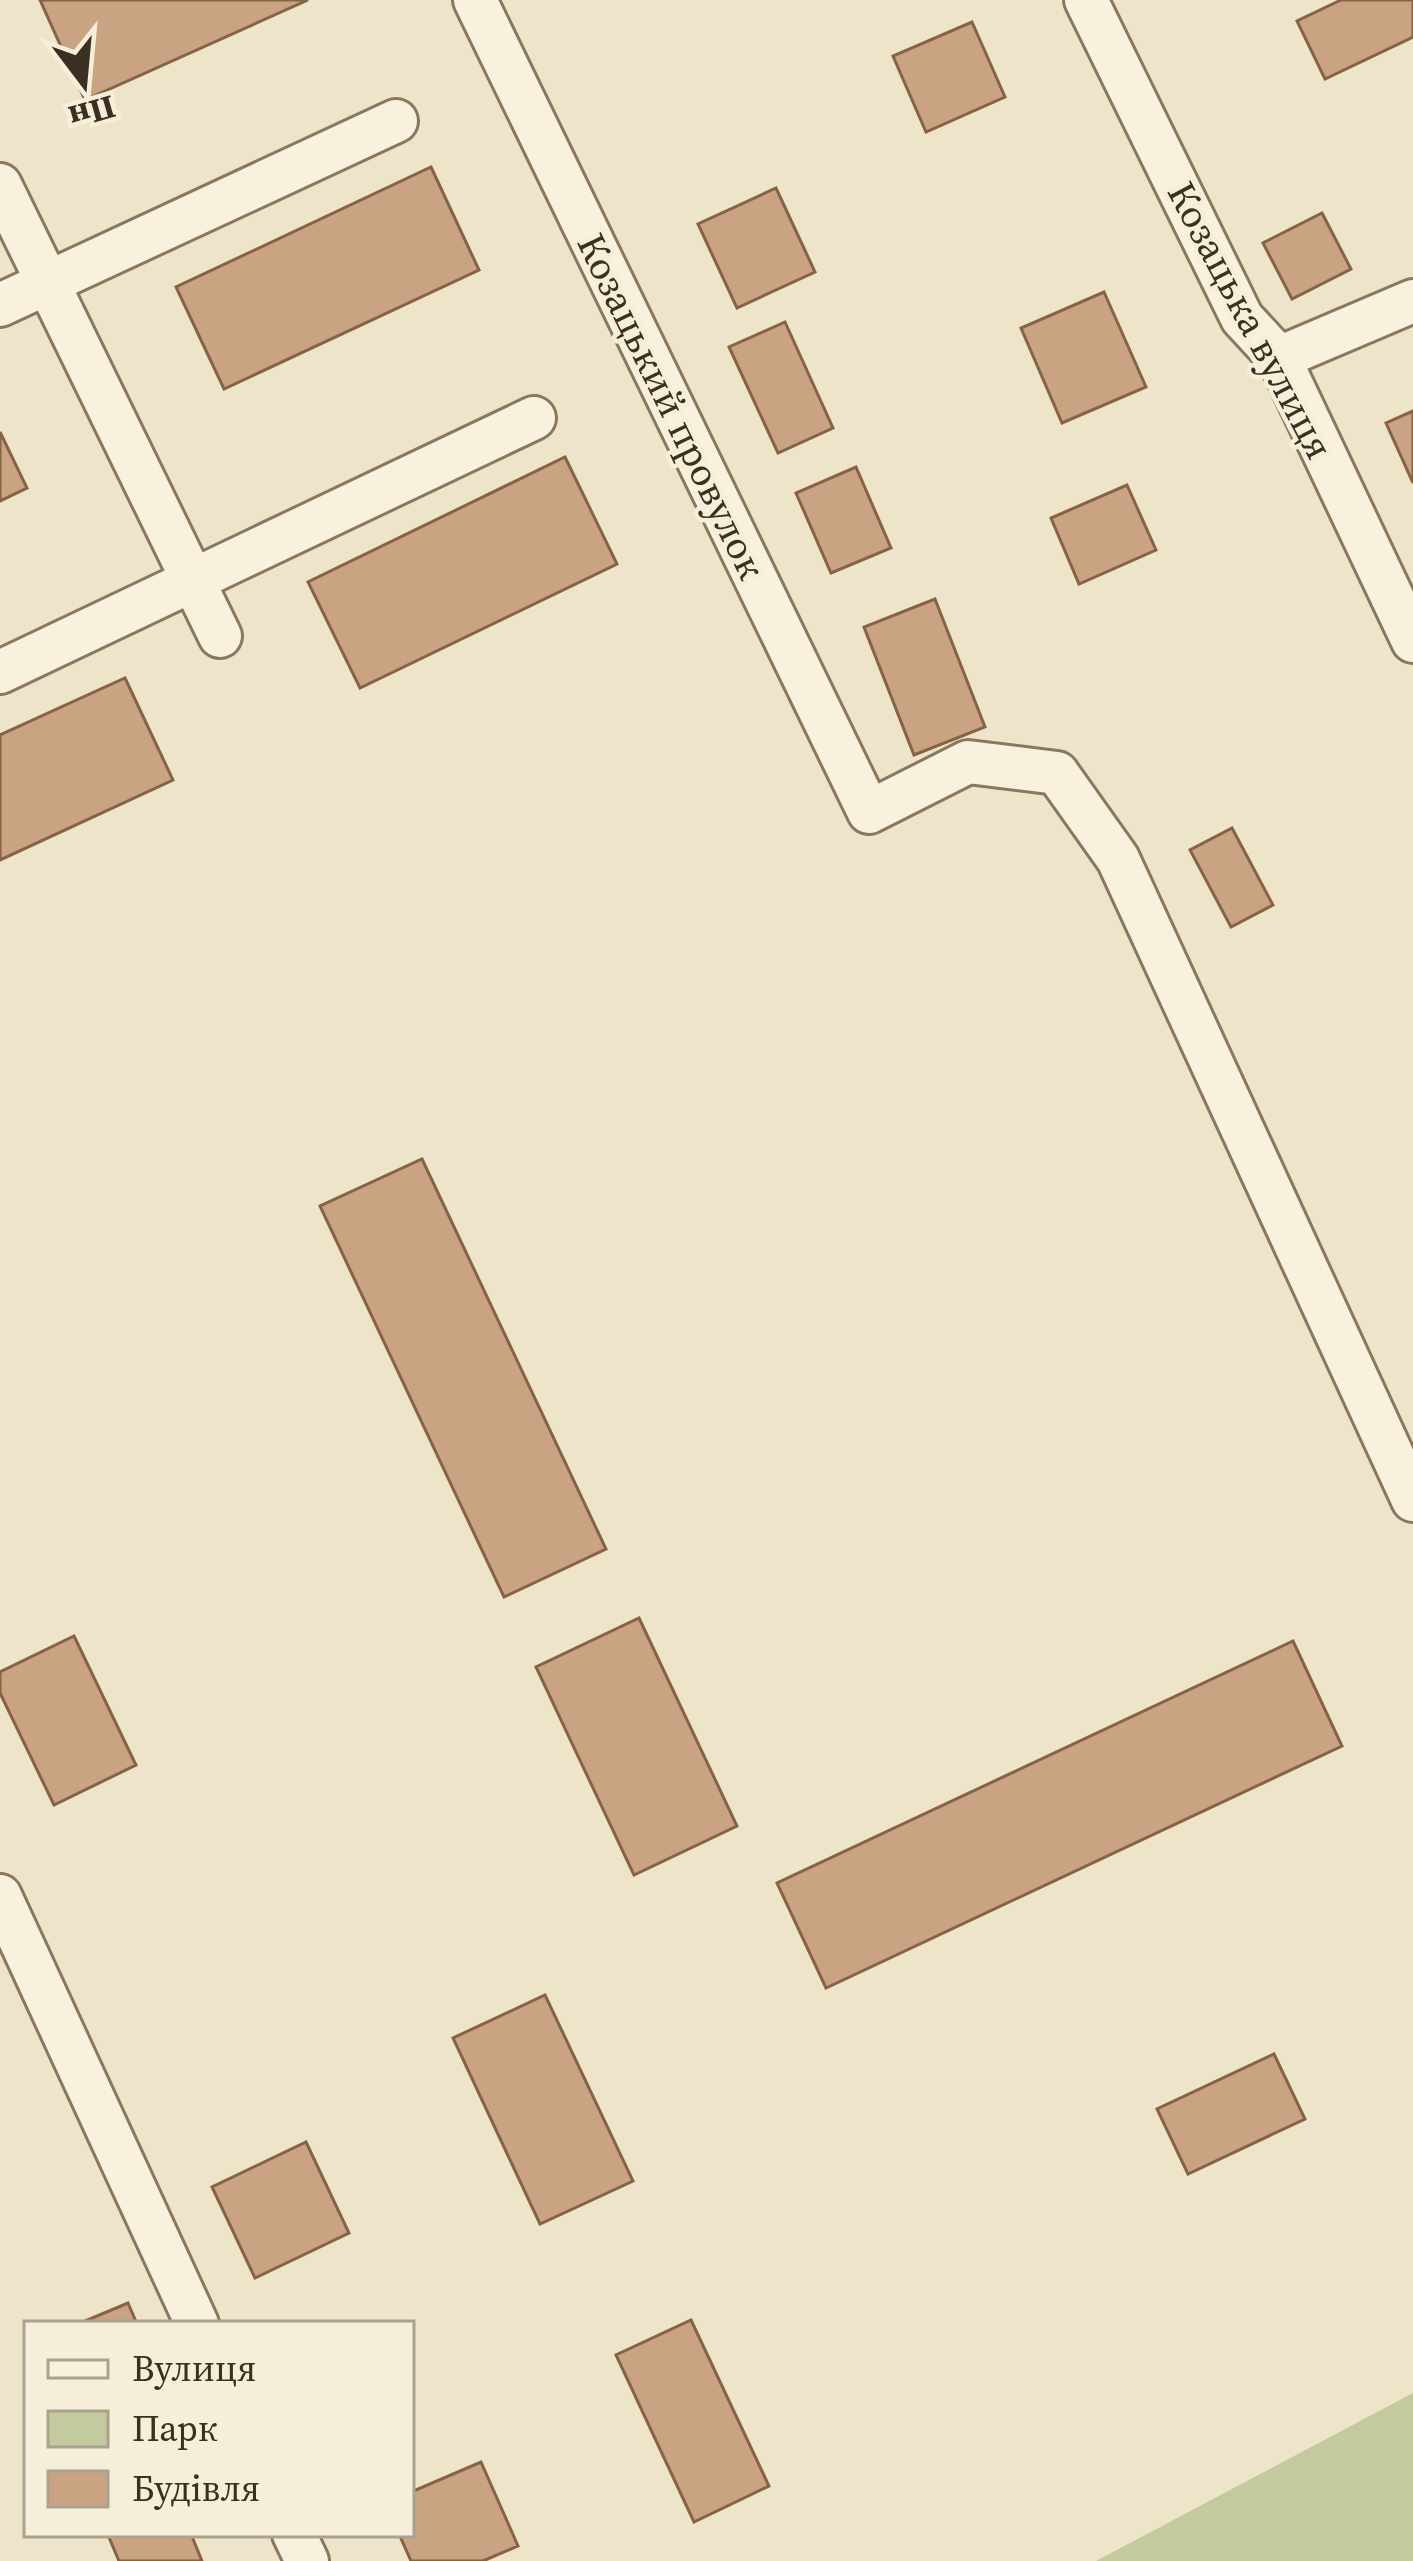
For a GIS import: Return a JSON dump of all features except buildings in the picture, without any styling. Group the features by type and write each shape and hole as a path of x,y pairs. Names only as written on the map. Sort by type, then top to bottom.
{"street":[{"name":"Козацький провулок","path":"475,0 868,812 968,762 1057,773 1118,859 1413,1500"},
{"name":"Козацька вулиця","path":"1087,0 1242,318 1279,358 1413,641"},
{"path":"0,305 396,121"},
{"path":"0,185 220,636"},
{"path":"1279,358 1413,301"},
{"path":"0,672 535,418"},
{"path":"0,1897 196,2321"}],"green space":[{"path":"1413,2393 1413,2561 1096,2561"}]}
